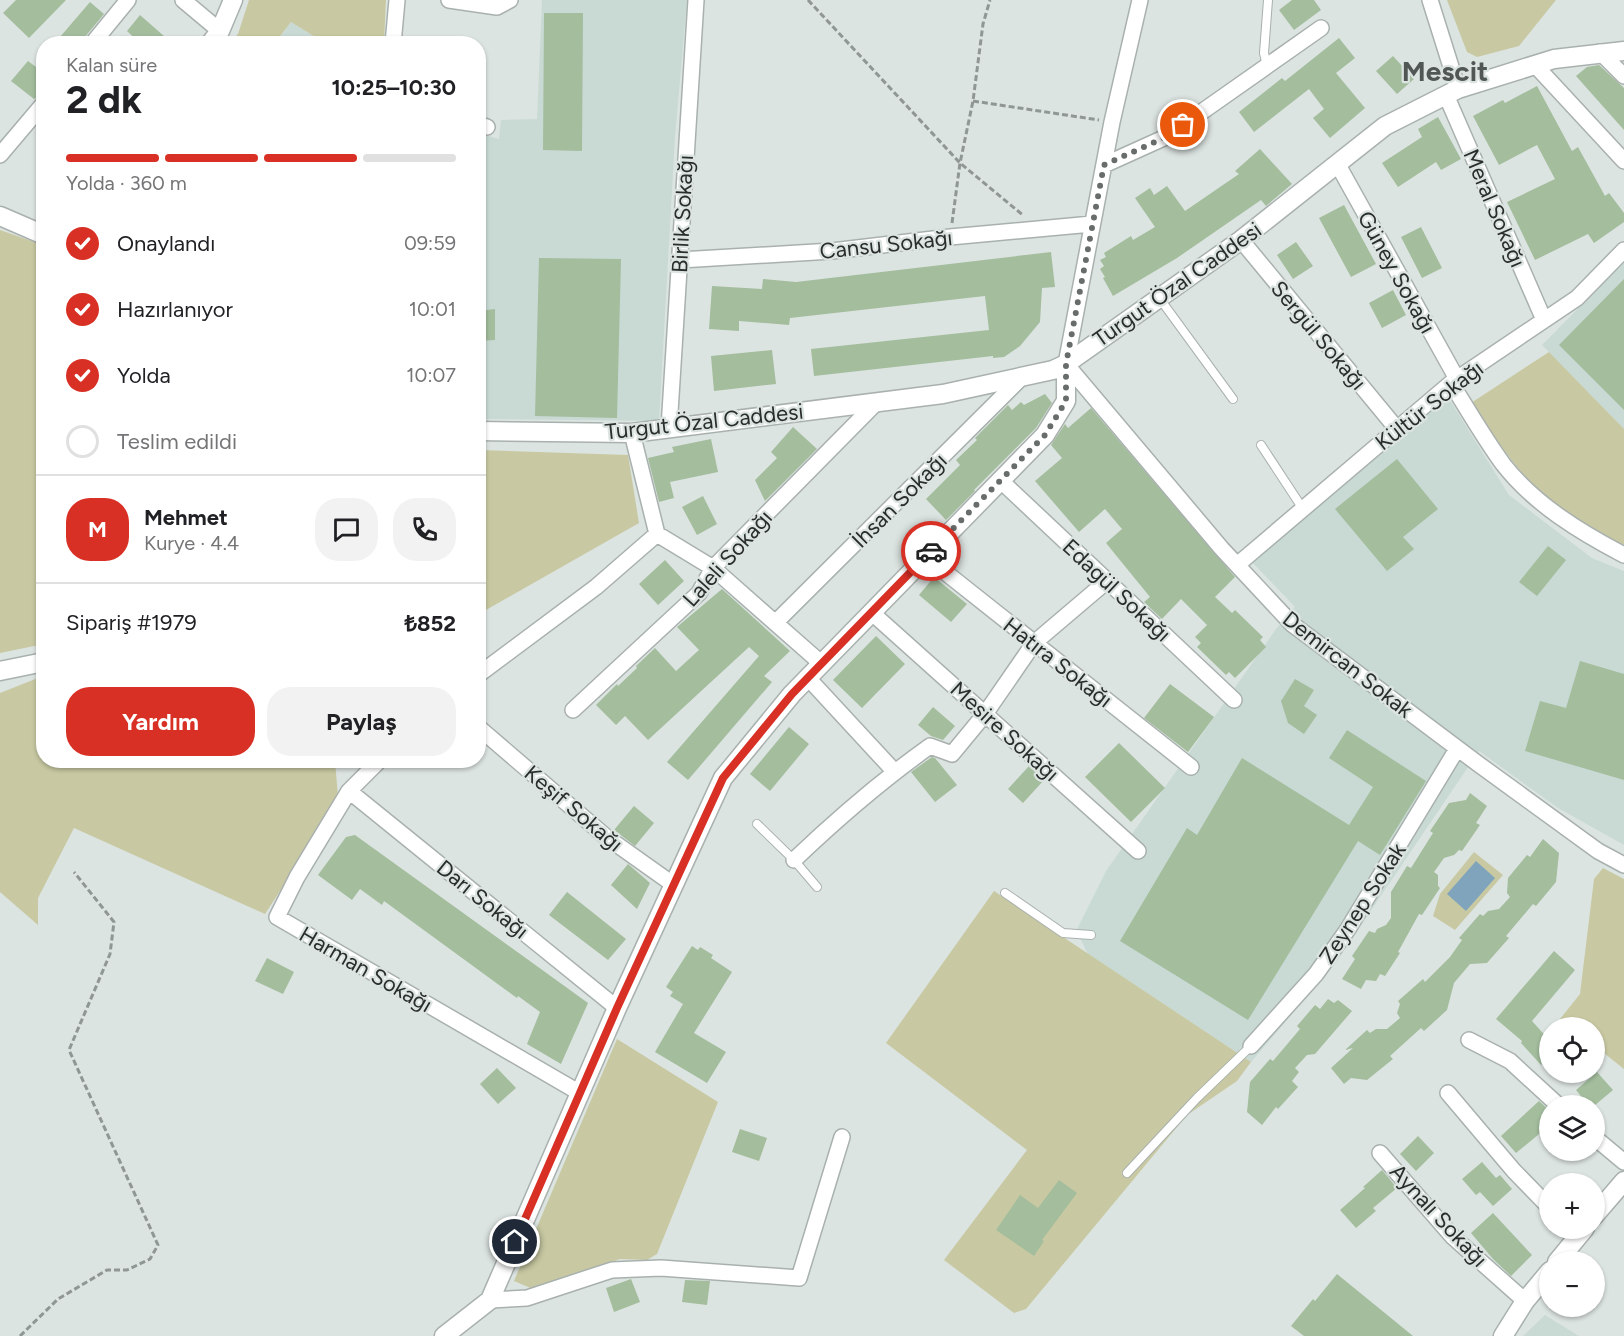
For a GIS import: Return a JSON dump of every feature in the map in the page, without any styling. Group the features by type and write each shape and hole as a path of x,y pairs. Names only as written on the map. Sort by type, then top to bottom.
{"street":[{"path":"99,36 128,0"},
{"path":"183,0 214,36"},
{"path":"215,36 233,0"},
{"path":"394,36 397,0"},
{"path":"449,0 497,7 510,0"},
{"name":"Birlik Sokağı","path":"669,428 696,0"},
{"path":"444,1336 490,1300 617,1008 723,778 808,678 1045,435 1066,401 1066,364 1112,122 1140,0"},
{"name":"Meral Sokağı","path":"1430,0 1452,92 1544,320"},
{"path":"1104,165 1166,137 1321,28"},
{"name":"Turgut Özal Caddesi","path":"486,431 632,433 943,394 1053,370 1066,364 1241,240 1385,126 1452,92 1554,59 1624,51"},
{"path":"1600,52 1624,76"},
{"path":"1535,65 1624,161"},
{"path":"0,155 36,112"},
{"name":"Güney Sokağı","path":"1338,165 1454,381 1504,465 1533,496 1583,534 1624,555"},
{"path":"0,216 36,232"},
{"name":"Cansu Sokağı","path":"680,260 832,251 1092,224"},
{"name":"Sergül Sokağı","path":"1241,240 1397,429"},
{"name":"Kültür Sokağı","path":"1237,565 1454,381 1577,298 1624,250"},
{"name":"Demircan Sokak","path":"1066,364 1237,565 1292,624 1457,749 1598,851 1624,865"},
{"name":"İhsan Sokağı","path":"775,623 1023,376"},
{"name":"Laleli Sokağı","path":"573,710 699,593 713,568 877,402"},
{"path":"632,433 657,534 713,568 822,664"},
{"name":"Edagül Sokağı","path":"1000,480 1234,700"},
{"path":"486,669 596,586 657,534"},
{"name":"Hatıra Sokağı","path":"926,556 1191,767"},
{"path":"794,860 844,813 894,771 930,746 952,754 985,714 1034,643 1107,581"},
{"name":"Mesire Sokağı","path":"871,612 1138,851"},
{"path":"0,671 36,664"},
{"path":"808,678 894,771"},
{"name":"Keşif Sokağı","path":"486,734 605,837 674,885"},
{"name":"Zeynep Sokak","path":"1251,1046 1316,974 1348,929 1457,749"},
{"path":"349,791 372,768"},
{"name":"Darı Sokağı","path":"349,791 617,1008"},
{"name":"Harman Sokağı","path":"349,791 297,877 277,917 579,1094"},
{"path":"1469,1040 1510,1061 1547,1095"},
{"path":"1448,1093 1514,1171 1539,1197"},
{"path":"490,1300 527,1298 612,1269 661,1268 799,1278 842,1137"},
{"path":"1605,1146 1624,1162"},
{"name":"Aynalı Sokağı","path":"1380,1153 1453,1237 1525,1301"},
{"path":"1605,1203 1624,1181"},
{"path":"1503,1336 1539,1284"}],"lane":[{"path":"1267,66 1264,53 1268,0"},
{"path":"1159,298 1233,399"},
{"path":"1261,445 1303,509"},
{"path":"757,824 794,860 817,887"},
{"path":"1005,893 1063,933 1091,934"},
{"path":"1126,1173 1197,1098 1251,1046"}],"path":[{"path":"808,0 960,163 1040,229"},
{"path":"950,237 960,163 973,101 983,24 990,0"},
{"path":"973,101 1112,122"},
{"path":"20,1336 58,1299 107,1270 127,1270 150,1259 158,1245 69,1050 110,954 114,922 75,872"}],"shaded area":[{"path":"542,0 687,0 675,137 659,421 486,419 486,135 499,139 501,120 537,119"},
{"path":"291,22 314,36 281,36"},
{"path":"1624,262 1624,429 1542,345"},
{"path":"1446,394 1509,495 1592,558 1624,571 1624,845 1558,808 1479,751 1334,965 1251,1062 1088,954 1076,931 1106,871 1276,629 1295,607 1253,563"},
{"path":"1543,1317 1548,1317 1579,1336 1523,1336"}],"green space":[{"path":"249,0 386,0 384,36 314,36 291,22 280,36 236,36"},
{"path":"1447,0 1556,0 1519,46 1477,57 1467,52"},
{"path":"0,230 36,243 36,646 0,653"},
{"path":"1549,352 1624,429 1624,545 1579,521 1529,481 1511,460 1471,403"},
{"path":"486,450 628,455 639,523 486,610"},
{"path":"36,679 36,768 336,768 338,796 335,807 265,914 74,828 38,898 38,925 0,892 0,693"},
{"path":"1474,852 1503,875 1455,930 1433,916 1440,894"},
{"path":"1603,868 1624,879 1624,1069 1605,1054 1605,1017 1562,1017 1580,994 1594,879"},
{"path":"994,891 1251,1062 1237,1081 1187,1115 1026,1309 1014,1313 944,1260 1027,1150 886,1043"},
{"path":"617,1039 718,1102 657,1254 647,1260 620,1259 535,1290 514,1281"}],"water":[{"path":"1476,861 1495,878 1466,911 1447,894"}],"building":[{"path":"16,0 66,0 29,38 3,13"},
{"path":"1292,0 1314,0 1321,10 1294,30 1279,10"},
{"path":"90,2 104,14 86,36 61,36"},
{"path":"544,13 583,13 582,151 543,150"},
{"path":"140,15 164,36 132,36 127,31"},
{"path":"1339,38 1355,58 1336,73 1365,108 1330,138 1313,118 1324,109 1309,89 1254,132 1239,112 1282,78 1285,81"},
{"path":"1393,56 1414,79 1397,94 1376,71"},
{"path":"28,61 36,67 36,98 34,99 11,81"},
{"path":"1599,65 1624,88 1624,130 1576,76 1587,67"},
{"path":"1537,86 1572,151 1578,147 1605,196 1609,193 1624,213 1624,222 1594,243 1588,234 1535,260 1507,202 1555,179 1537,145 1499,165 1473,116 1503,100 1505,103"},
{"path":"1438,117 1461,159 1441,170 1436,162 1398,187 1382,163 1422,137 1418,129"},
{"path":"1260,149 1292,184 1266,206 1261,200 1177,258 1113,296 1100,269 1104,266 1100,260 1106,257 1104,253 1131,236 1133,240 1155,227 1135,198 1150,188 1154,195 1167,186 1185,211 1239,174 1235,171"},
{"path":"1344,205 1376,264 1351,277 1319,218"},
{"path":"1421,227 1442,268 1422,278 1401,237"},
{"path":"1296,242 1313,266 1293,279 1277,255"},
{"path":"1051,252 1055,287 1042,288 1040,322 1020,346 1004,357 993,358 993,356 814,376 811,349 989,330 985,296 790,318 789,325 739,321 739,331 709,329 712,286 762,289 763,279 796,282"},
{"path":"539,258 621,259 617,418 535,416"},
{"path":"1624,279 1624,410 1559,345"},
{"path":"1393,290 1406,315 1382,328 1369,303"},
{"path":"495,309 495,340 486,341 486,310"},
{"path":"772,350 776,384 714,391 711,356"},
{"path":"1045,394 1052,403 1036,428 946,520 926,499 960,465 956,460 1008,405 1012,410 1021,402 1024,405"},
{"path":"1091,408 1235,577 1215,597 1232,613 1235,610 1263,637 1260,640 1266,647 1235,678 1229,672 1226,675 1197,647 1201,643 1195,637 1207,625 1181,599 1162,619 1144,602 1150,597 1106,543 1122,529 1105,509 1079,532 1035,481 1062,458 1051,445 1065,424 1068,428"},
{"path":"793,427 817,449 765,501 755,480 777,458 771,452"},
{"path":"711,439 718,472 670,482 674,498 659,502 648,458 674,452 672,447"},
{"path":"1397,459 1438,509 1403,537 1414,549 1387,571 1335,509"},
{"path":"703,496 717,524 697,535 682,507"},
{"path":"1548,546 1566,560 1537,596 1519,582"},
{"path":"665,560 684,581 658,605 639,584"},
{"path":"934,577 967,604 951,622 919,595"},
{"path":"722,589 790,651 764,676 772,682 688,780 667,762 759,656 749,647 648,740 625,716 616,725 596,705 637,668 636,666 655,648 676,671 699,650 677,627"},
{"path":"876,636 905,664 862,708 833,680"},
{"path":"1580,661 1624,674 1624,780 1525,751 1540,701 1566,708"},
{"path":"1295,679 1314,690 1304,706 1317,715 1304,734 1288,723 1281,701"},
{"path":"1170,684 1214,717 1188,752 1144,718"},
{"path":"933,707 955,726 943,740 931,736 918,725"},
{"path":"789,727 809,744 770,791 750,774"},
{"path":"1347,730 1426,781 1380,855 1358,841 1248,1020 1120,941 1187,828 1197,835 1242,758 1349,825 1373,787 1329,758"},
{"path":"1119,743 1165,788 1131,822 1085,777"},
{"path":"932,757 957,785 935,802 911,772"},
{"path":"1029,766 1044,780 1023,803 1008,789"},
{"path":"1470,793 1487,806 1476,823 1480,825 1462,851 1459,850 1454,855 1444,858 1434,872 1438,875 1440,888 1422,915 1419,914 1398,952 1400,953 1385,976 1380,974 1376,981 1366,980 1361,989 1342,979 1355,959 1352,956 1369,931 1375,933 1391,918 1391,892 1407,866 1411,868 1433,833 1430,831 1449,803 1466,800"},
{"path":"634,806 654,823 635,846 614,830"},
{"path":"355,835 588,1003 561,1064 527,1044 540,1012 518,996 517,998 384,901 382,905 360,889 352,900 318,875 346,837"},
{"path":"1543,839 1559,853 1556,882 1536,906 1533,904 1506,936 1509,938 1487,963 1470,964 1454,983 1447,1010 1424,1031 1421,1028 1390,1056 1393,1059 1367,1080 1351,1078 1344,1084 1331,1068 1353,1048 1345,1050 1367,1030 1370,1033 1376,1029 1387,1029 1400,1018 1397,1013 1400,1004 1398,1001 1423,979 1425,982 1450,957 1462,940 1459,938 1480,914 1483,916 1488,911 1499,909 1510,897 1507,893 1508,878 1527,855 1530,857"},
{"path":"628,864 650,883 637,909 611,885"},
{"path":"567,892 626,939 608,960 549,915"},
{"path":"692,946 698,950 700,947 713,955 711,958 732,972 694,1033 726,1052 707,1083 655,1052 683,1004 670,996 673,992 666,987"},
{"path":"1554,951 1575,970 1532,1021 1539,1029 1539,1063 1521,1043 1522,1041 1496,1019"},
{"path":"267,958 294,972 283,994 255,981"},
{"path":"1328,999 1334,1003 1338,1000 1352,1011 1315,1054 1307,1055 1295,1068 1299,1072 1292,1081 1298,1087 1278,1109 1276,1107 1262,1125 1247,1112 1250,1082 1270,1059 1273,1061 1300,1029 1297,1026 1315,1005 1320,1009"},
{"path":"497,1068 516,1088 498,1104 480,1084"},
{"path":"1605,1081 1613,1090 1605,1097 1580,1095 1576,1090 1584,1083 1605,1083"},
{"path":"1539,1101 1539,1134 1516,1153 1501,1136"},
{"path":"740,1129 767,1138 759,1161 732,1152"},
{"path":"1418,1136 1434,1153 1416,1171 1400,1154"},
{"path":"1482,1162 1496,1178 1500,1175 1512,1189 1493,1206 1480,1192 1476,1195 1462,1179"},
{"path":"1382,1170 1397,1188 1373,1208 1376,1211 1356,1228 1340,1210"},
{"path":"1059,1180 1077,1193 1042,1240 1044,1241 1034,1256 996,1230 1020,1195 1038,1208"},
{"path":"1493,1213 1532,1255 1511,1276 1471,1233"},
{"path":"1337,1274 1413,1336 1304,1336 1291,1326"},
{"path":"631,1279 640,1302 614,1312 606,1288"},
{"path":"685,1280 710,1281 707,1305 682,1302"}],"way so far":[{"path":"931,551 1045,435 1066,401 1066,364 1104,165 1166,137 1183,125"}],"district":[{"name":"Mescit","path":"1445,71"}],"route":[{"path":"515,1242 617,1008 723,778 792,694 931,551"}]}
